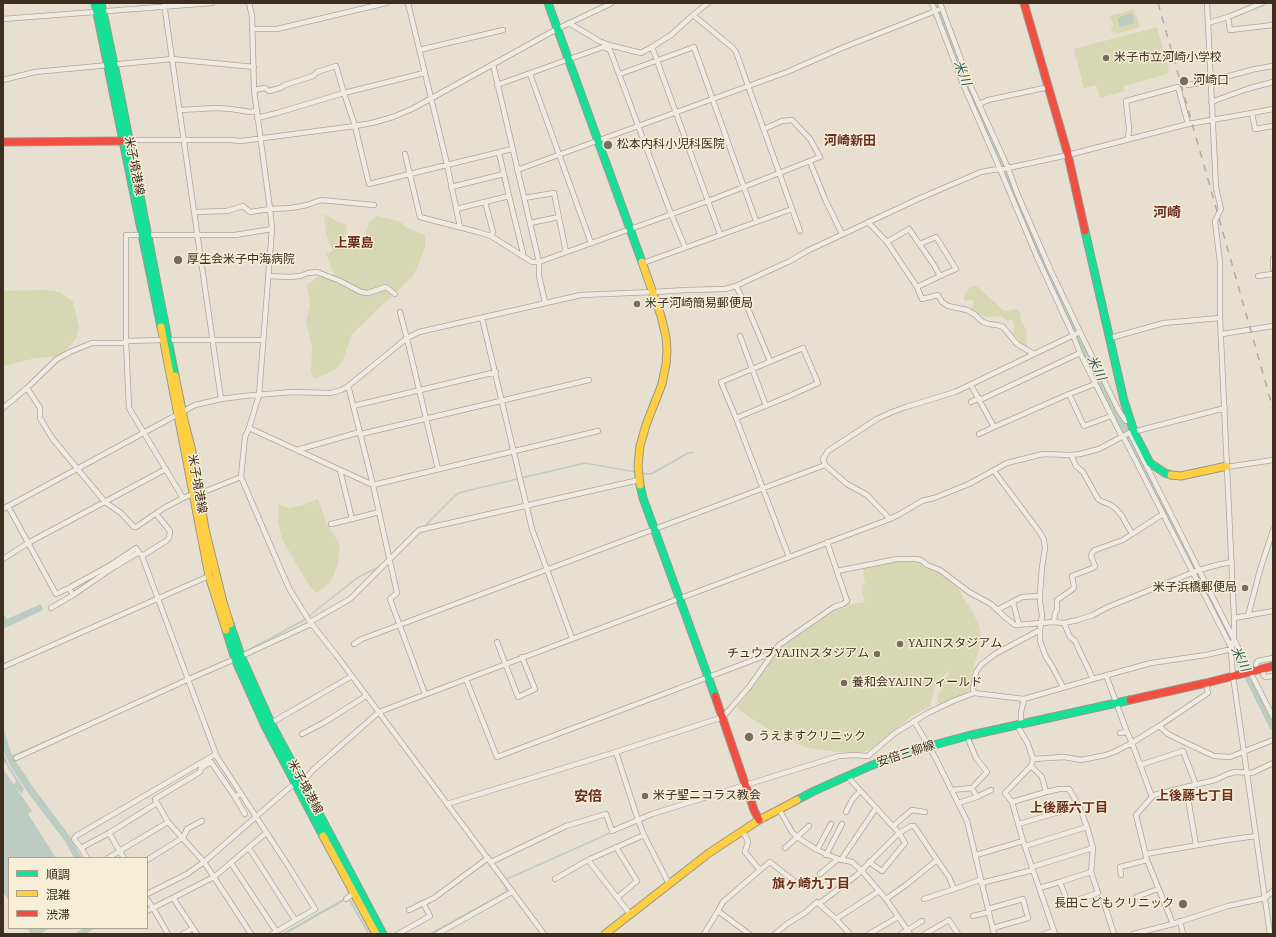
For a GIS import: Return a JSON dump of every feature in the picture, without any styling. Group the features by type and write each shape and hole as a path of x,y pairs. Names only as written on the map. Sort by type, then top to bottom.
{"street":[{"name":"米子境港線","path":"95,3 100,11"},
{"name":"米子境港線","path":"101,3 100,11 196,493 209,576 238,658 265,726 383,934"},
{"path":"3,19 164,4 212,3"},
{"path":"250,3 253,29 254,90 256,111 261,138 272,229 259,395 245,437 241,477 290,590 311,623 544,934"},
{"path":"253,29 277,29 386,3"},
{"path":"408,3 460,227"},
{"path":"548,3 643,262 661,316 666,337 666,364 662,384 646,425 640,446 638,466 643,498 724,717 754,810 759,820"},
{"path":"3,142 126,140 241,141 372,123 393,117 412,109 568,23 612,3"},
{"path":"497,85 604,47 641,53 671,36 708,3"},
{"path":"932,3 963,84 1017,193 1050,269 1119,410 1126,421 1130,420"},
{"path":"940,3 972,89 980,104 1037,257 1080,353 1111,416 1150,463 1157,469 1173,476 1181,476 1227,466 1273,460"},
{"path":"1024,3 1068,155 1124,400 1130,420 1127,434 1163,514 1232,648 1237,675 1244,751 1270,934"},
{"path":"1207,3 1216,188 1221,209 1215,221 1220,263 1220,318 1222,334 1232,562 1234,618 1234,639 1232,648"},
{"path":"1208,23 1228,17 1262,3"},
{"path":"164,4 221,399"},
{"path":"517,170 749,87 942,8"},
{"path":"694,15 736,52 800,231"},
{"path":"1228,17 1230,30 1273,26"},
{"path":"568,23 599,41 610,50 671,214 685,247"},
{"path":"419,50 503,30"},
{"path":"652,47 720,234"},
{"path":"620,74 694,47 756,222"},
{"path":"3,80 35,72 172,59 254,67"},
{"path":"493,64 539,262 539,276 544,302"},
{"path":"254,90 266,88 270,91 313,76 317,72 336,66 355,126 369,184 512,149"},
{"path":"1188,85 1273,66"},
{"path":"257,118 344,93 424,73"},
{"path":"530,74 591,243"},
{"path":"1212,102 1247,89 1273,82"},
{"path":"980,104 988,100 1049,87"},
{"path":"1128,139 1129,128 1126,101 1178,87 1188,124"},
{"path":"180,110 216,108 250,112 256,111"},
{"path":"3,509 195,405 221,399 259,395 292,392 331,393 341,390 347,387 407,338 419,332 544,302 581,295 726,289 736,286 790,261 806,251 918,199 981,172 1004,169 1068,155 1188,124 1273,109"},
{"path":"1252,113 1255,129 1273,126"},
{"path":"405,154 420,217 491,236 532,262 539,262 708,201 820,157 810,139 792,120 782,121 764,129"},
{"path":"499,153 523,253 522,256"},
{"path":"810,162 825,199 842,234"},
{"path":"451,187 504,174"},
{"path":"524,198 554,193 566,252"},
{"path":"456,209 509,196"},
{"path":"194,212 227,211 243,206 250,212 291,208 307,205 321,200 374,205"},
{"path":"485,202 493,232 491,236"},
{"path":"643,262 792,209"},
{"path":"530,223 559,217"},
{"path":"868,222 886,242 917,288 922,299 938,295 942,302 948,306 967,310 983,322 1003,327 1017,344 1034,354"},
{"path":"183,498 129,408 126,341 126,235 235,235 272,229"},
{"path":"886,242 909,229 940,276"},
{"path":"917,288 956,268 936,237 920,244"},
{"path":"1273,259 1273,268"},
{"path":"268,276 290,277 317,272 340,280 361,292 368,293 386,287 395,294"},
{"path":"1258,276 1273,274"},
{"path":"736,286 749,311 770,361"},
{"path":"400,312 438,469"},
{"path":"482,318 532,529 572,638"},
{"path":"1110,338 1164,323 1220,318"},
{"path":"1222,334 1273,326"},
{"path":"890,519 867,495 846,484 825,465 823,459 828,451 877,419 892,412 956,392 1080,332"},
{"path":"740,336 766,406"},
{"path":"3,408 27,388 49,366 70,352 92,343 166,340 263,340"},
{"path":"736,418 818,383 803,348 721,382 789,557"},
{"path":"971,402 1080,353"},
{"path":"353,406 496,372"},
{"path":"297,450 360,433 589,380"},
{"path":"971,384 994,427"},
{"path":"979,434 1095,384"},
{"path":"347,387 349,389 373,485 397,593 390,599 425,694"},
{"path":"27,388 40,408 40,418 52,438 105,502 121,513 134,527 157,515 164,508 183,498 241,477"},
{"path":"1069,394 1084,426 1111,416"},
{"path":"148,894 187,874 204,862 289,788 305,779 314,769 379,712 890,519 922,500 934,498 969,484 1007,463 1043,454 1080,454 1099,449 1127,434 1166,422 1225,408"},
{"path":"249,428 373,485 598,431"},
{"path":"1127,434 1234,639 1255,671 1273,717"},
{"path":"1070,455 1073,462 1083,472 1098,499 1116,509 1122,516 1132,534"},
{"path":"354,644 362,639 825,465"},
{"path":"3,558 166,469"},
{"path":"340,470 352,519"},
{"path":"994,471 1044,540 1045,548 1040,596 1042,615 1040,641 1046,657 1063,687"},
{"path":"16,758 238,658 311,623 350,599 419,530 639,480"},
{"name":"米子境港線","path":"196,493 238,658 256,691 298,783 376,934"},
{"path":"8,506 56,594 110,568"},
{"path":"331,524 379,512"},
{"path":"1054,622 1055,613 1057,610 1057,600 1073,589 1072,576 1095,566 1091,556 1095,550 1123,540 1163,514"},
{"path":"141,554 169,538 170,531 157,515"},
{"path":"1248,616 1260,570 1273,530"},
{"path":"447,804 724,717 779,645 834,607 847,601 827,542"},
{"path":"51,608 73,596 136,548 141,554 216,754 240,794 315,909 274,933 231,863"},
{"path":"837,571 897,559 915,558 940,570 957,583 991,604 1015,625 1019,625 1054,622 1064,623 1093,615 1108,607 1199,570 1232,562"},
{"path":"3,667 209,576"},
{"path":"69,588 73,596"},
{"path":"997,610 1022,597 1040,596"},
{"path":"1013,602 1019,625"},
{"path":"1234,618 1273,611"},
{"path":"1064,623 1070,637 1075,641 1093,678"},
{"path":"974,693 973,688 976,672 981,665 995,654 1040,630"},
{"path":"497,642 518,697 535,689 522,657"},
{"path":"409,910 434,898 489,860 566,826 606,814 612,831 652,814 839,756 868,756 895,733 914,721 953,700 974,693 1024,699 1093,678 1151,664 1206,655 1232,648"},
{"path":"466,678 497,757 773,653"},
{"path":"1255,671 1258,661 1273,658"},
{"name":"安倍三柳線","path":"605,934 709,853 759,820 814,791 870,766 901,754 967,736 1206,683 1273,666"},
{"path":"1255,671 1266,677 1273,676"},
{"path":"1106,675 1152,797"},
{"path":"271,723 352,676"},
{"path":"1033,759 1064,757 1081,760 1106,755 1132,743 1208,693 1206,683"},
{"path":"302,734 325,722 366,696"},
{"path":"1024,699 1019,724 1033,759 1031,766 1005,793 1012,802 1024,844 1055,933 1044,934"},
{"path":"914,721 952,790 966,821 976,855 994,934"},
{"path":"1159,726 1168,734 1214,756 1230,757 1273,740"},
{"path":"1120,733 1127,732"},
{"path":"952,790 972,788 987,772 976,758 967,736"},
{"path":"1140,765 1183,751 1196,785"},
{"path":"616,752 644,835 669,884"},
{"path":"86,857 74,839 76,836 216,754"},
{"path":"868,756 870,766"},
{"path":"245,814 211,762 201,768 200,772 154,799 168,822 204,862 250,934"},
{"path":"1172,924 1147,860 1136,815 1154,795 1215,780 1235,772 1252,773 1273,763"},
{"path":"1031,766 1042,777 1046,792"},
{"path":"847,776 893,826 905,842 882,871 869,862"},
{"path":"972,788 977,797"},
{"path":"1186,788 1196,845"},
{"path":"1012,802 1059,789 1069,789 1079,806 1093,848 1091,872 1098,893 1068,903 1060,882"},
{"path":"958,803 977,797 991,790"},
{"path":"846,812 852,800 860,791"},
{"path":"235,797 240,794"},
{"path":"81,848 109,833 156,803"},
{"path":"1019,824 1079,806"},
{"path":"820,874 839,859 876,808"},
{"path":"779,809 792,832 797,837 826,855 852,862 880,891 908,932"},
{"path":"893,826 912,810 925,812"},
{"path":"148,859 183,838 187,829 202,821"},
{"path":"110,857 168,822"},
{"path":"817,850 831,824"},
{"path":"826,855 842,824"},
{"path":"785,848 809,826"},
{"path":"775,934 818,902 820,904 857,875 860,870 899,833 911,826 914,826 949,877 954,889"},
{"path":"976,855 1087,827"},
{"path":"742,831 748,842 745,852 760,870"},
{"path":"109,833 123,857"},
{"path":"148,910 214,877 266,833"},
{"path":"555,879 588,860 644,835"},
{"path":"1146,854 1256,836"},
{"path":"616,847 638,881 618,897"},
{"path":"248,848 252,851 295,920"},
{"path":"924,899 981,881 1032,868 1093,848"},
{"path":"588,860 630,914"},
{"path":"886,899 937,860"},
{"path":"1120,875 1120,868 1147,860"},
{"path":"704,934 723,902 770,862 800,885"},
{"path":"1039,888 1091,872"},
{"path":"1136,897 1158,889"},
{"path":"836,919 880,891"},
{"path":"1133,934 1172,924 1228,906 1265,898 1273,891"},
{"path":"439,934 512,892"},
{"path":"346,899 354,893"},
{"path":"174,898 196,934"},
{"path":"973,916 1023,899 1028,918 993,928"},
{"path":"148,900 168,934"},
{"path":"398,934 430,916 423,903"},
{"path":"1104,903 1114,934"},
{"path":"820,904 836,919 849,933 848,934"},
{"path":"718,911 749,934"},
{"path":"869,934 898,917"},
{"path":"925,934 949,920 958,934"},
{"path":"901,934 908,932 922,921"},
{"path":"1180,921 1183,934"},
{"path":"183,934 193,928"}],"green space":[{"path":"1134,9 1140,27 1116,34 1115,32 1112,33 1111,27 1114,26 1110,16"},
{"path":"1157,27 1169,70 1167,74 1124,86 1125,91 1100,98 1096,85 1084,88 1074,49"},
{"path":"324,214 347,225 344,243 362,244 370,221 376,216 399,221 407,228 425,235 425,248 414,275 352,334 343,360 335,370 314,379 311,371 312,347 306,321 310,304 307,285 317,277 335,277 326,254 333,251 326,233"},
{"path":"975,286 978,287 1004,311 1014,309 1018,310 1021,315 1020,319 1027,331 1027,347 1020,343 1013,332 1015,327 1012,320 1007,321 1001,316 988,317 976,314 969,309 973,306 973,302 971,300 965,301 963,298 969,288"},
{"path":"44,290 60,292 73,302 79,326 76,339 60,356 36,358 3,366 3,291"},
{"path":"318,499 326,522 340,545 338,565 330,583 316,593 308,584 282,539 278,522 279,505 290,508"},
{"name":"チュウブYAJINスタジアム","path":"915,561 939,572 958,588 979,625 981,638 979,650 972,673 972,686 967,693 938,704 938,696 944,680 949,675 949,671 940,679 934,689 930,707 912,716 869,750 864,752 837,752 808,748 787,740 737,708 781,648 842,606 865,602 861,585 865,584 863,569 897,562"}],"shaded area":[{"path":"1132,13 1135,23 1120,27 1117,18"},
{"path":"41,604 43,610 3,629 3,613 7,619"},
{"path":"3,728 11,752 17,763 71,838 81,857 73,857 65,841 28,793 10,766 3,749"},
{"path":"3,752 9,766 24,789 22,794 14,785 16,781 6,763 4,763 4,766 3,764"},
{"path":"3,769 32,811 28,814 55,857 8,857 8,900 3,892"},
{"path":"343,899 344,901 286,934 281,934"},
{"path":"351,900 370,934 368,934 349,901"},
{"path":"28,929 48,929 40,934 31,934"},
{"path":"82,929 94,929 86,934 74,934"}],"waterway":[{"name":"米川","path":"936,3 966,84 992,139 1044,265 1097,375 1273,726"},
{"path":"640,473 653,473 688,453 694,452"},
{"path":"423,528 458,493 585,463 636,472"},
{"path":"245,652 304,620 357,578 382,565"},
{"path":"191,676 226,660"},
{"path":"13,756 99,718"},
{"path":"507,879 610,833"},
{"path":"430,934 506,892 506,887 500,879"}],"railway":[{"path":"1158,3 1273,409"}],"traffic: fast":[{"path":"95,3 161,327"},
{"path":"101,3 175,376"},
{"path":"548,3 642,262"},
{"path":"1085,231 1124,401 1134,432 1150,463 1165,473 1171,475"},
{"path":"640,485 643,498 715,696"},
{"path":"230,624 241,656 271,723 383,934"},
{"path":"226,630 235,659 265,726 323,836"},
{"path":"797,800 870,766 901,754 967,736 1130,700"}],"traffic: slow":[{"path":"640,485 638,466 640,446 646,425 662,384 667,350 666,337 661,316 642,262"},
{"path":"161,327 209,576 226,630"},
{"path":"175,376 192,451 205,529 230,624"},
{"path":"1171,475 1181,476 1227,466"},
{"path":"605,934 709,853 759,820 797,800"},
{"path":"323,836 376,934"}],"traffic: jam":[{"path":"1024,3 1068,155 1085,231"},
{"path":"3,142 123,141"},
{"path":"1130,700 1273,666"},
{"path":"715,696 754,810 759,820"}],"place":[{"name":"米子市立河崎小学校","path":"1106,58"},
{"name":"河崎口","path":"1184,81"},
{"name":"松本内科小児科医院","path":"608,145"},
{"name":"厚生会米子中海病院","path":"178,260"},
{"name":"米子河崎簡易郵便局","path":"637,304"},
{"name":"米子浜橋郵便局","path":"1245,588"},
{"name":"YAJINスタジアム","path":"900,644"},
{"name":"チュウブYAJINスタジアム","path":"877,654"},
{"name":"養和会YAJINフィールド","path":"844,683"},
{"name":"うえますクリニック","path":"749,737"},
{"name":"米子聖ニコラス教会","path":"645,796"},
{"name":"長田こどもクリニック","path":"1183,904"}],"district":[{"name":"河崎新田","path":"850,141"},
{"name":"河崎","path":"1167,213"},
{"name":"上栗島","path":"354,243"},
{"name":"上後藤七丁目","path":"1195,796"},
{"name":"安倍","path":"588,797"},
{"name":"上後藤六丁目","path":"1069,808"},
{"name":"旗ヶ崎九丁目","path":"811,884"}]}
